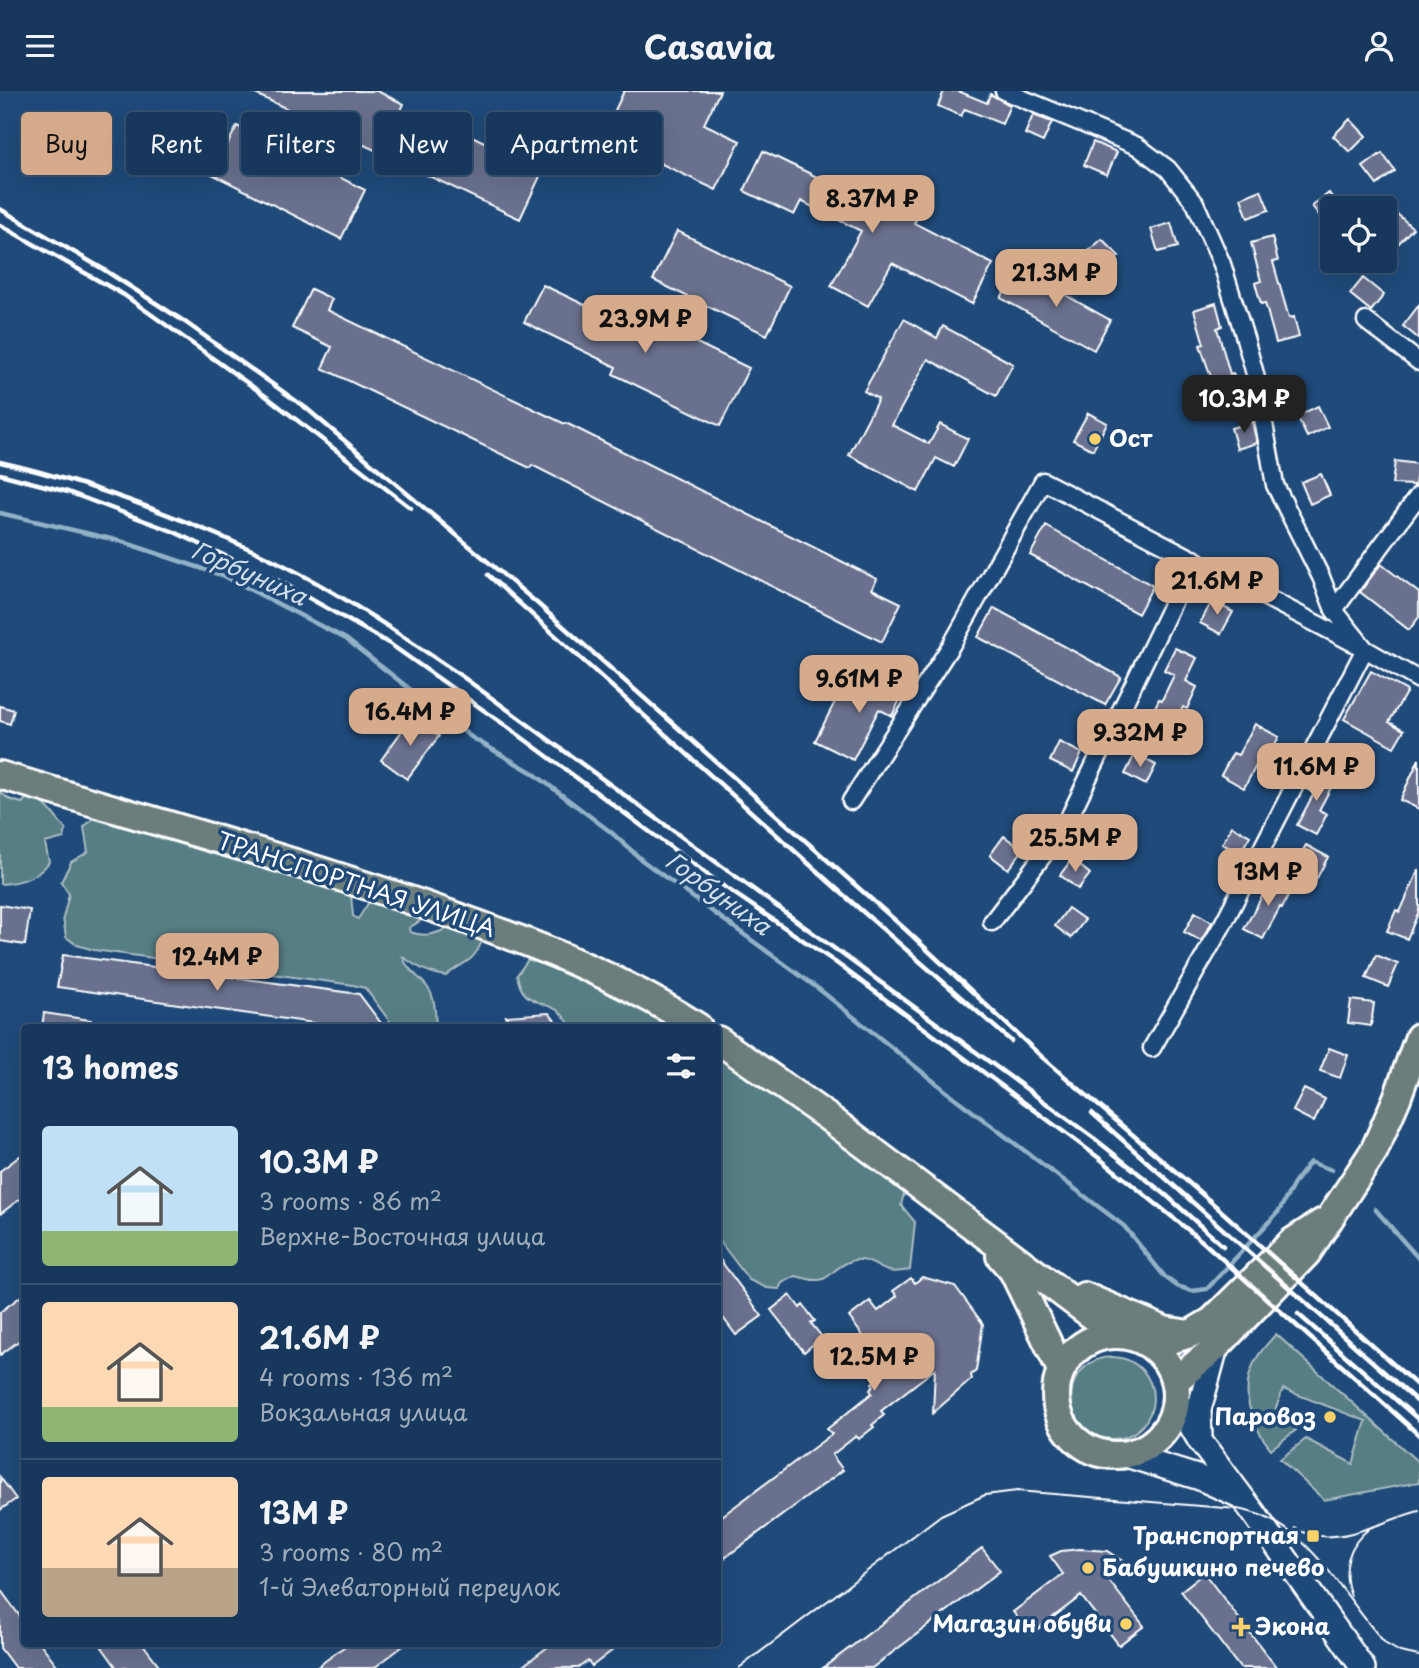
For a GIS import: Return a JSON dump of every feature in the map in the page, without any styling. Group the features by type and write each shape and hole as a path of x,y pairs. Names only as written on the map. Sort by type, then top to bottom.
{"main road":[{"name":"ТРАНСПОРТНАЯ УЛИЦА","path":"0,775 380,890 514,937 587,966 662,1003 694,1024"},
{"path":"1126,1455 1145,1448 1160,1436 1171,1419 1176,1391 1307,1253 1374,1151 1419,1037"},
{"path":"721,1042 829,1118 1118,1335"},
{"path":"1151,1346 1190,1334 1212,1321 1292,1242 1330,1217"},
{"path":"978,1231 1013,1271 1061,1370"},
{"path":"1022,1263 1137,1320 1164,1330 1190,1334"},
{"path":"1241,1496 1200,1478 1126,1455 1098,1453 1084,1447 1070,1435 1060,1419 1056,1401 1061,1370 1071,1355 1084,1344 1101,1337 1118,1335 1135,1338 1151,1346 1170,1368 1176,1391 1200,1441 1241,1496 1363,1668"},
{"path":"1200,1441 1199,1410 1216,1347"}],"street":[{"path":"1004,91 1137,146 1168,169 1195,203 1222,264 1255,374 1275,485 1321,577 1334,610 1365,649"},
{"path":"1366,321 1419,362"},
{"path":"851,801 952,645 1043,481 1365,649 1419,680"},
{"path":"1334,610 1419,495"},
{"path":"992,922 1065,828 1194,559"},
{"path":"1152,1048 1223,924 1365,649"}],"green space":[{"path":"0,792 9,799 22,803 29,796 35,798 45,805 66,829 64,838 45,843 49,862 39,872 21,881 0,884"},
{"path":"97,815 340,887 351,895 353,916 358,919 371,899 421,914 423,919 409,928 410,932 432,934 454,926 482,941 471,958 446,976 423,969 403,957 407,966 431,992 436,1024 392,1024 365,988 353,985 94,950 77,945 66,937 63,918 69,894 61,882 71,862 88,852 84,827"},
{"path":"530,957 549,962 673,1024 570,1024 557,1010 526,995 517,975"},
{"path":"721,1055 900,1183 905,1190 901,1205 915,1222 910,1270 890,1272 866,1261 856,1260 842,1265 823,1279 796,1276 782,1283 779,1289 767,1288 749,1280 721,1243"},
{"path":"1276,1334 1419,1463 1419,1482 1324,1500 1280,1459 1306,1439 1353,1464 1366,1421 1283,1389 1276,1408 1296,1430 1271,1449 1252,1416 1248,1380 1260,1353"},
{"path":"1112,1357 1128,1360 1141,1369 1150,1382 1153,1398 1150,1414 1141,1427 1128,1436 1112,1439 1096,1436 1083,1427 1074,1414 1071,1398 1074,1382 1083,1369 1096,1360"}],"building":[{"path":"249,91 377,91 404,104 400,112 374,112 374,150 360,143 360,112 294,112"},
{"path":"624,91 720,91 704,124 740,141 716,190 662,164 662,112 614,112"},
{"path":"944,91 958,91 987,103 990,94 1010,105 1002,124 965,109 961,116 938,106"},
{"path":"1033,115 1052,122 1043,142 1025,134"},
{"path":"1350,119 1366,136 1350,152 1333,136"},
{"path":"237,126 241,128 241,175 335,175 365,190 341,239 214,175 227,175 227,145"},
{"path":"472,136 486,143 486,175 541,175 520,219 427,175 472,175"},
{"path":"1093,142 1117,152 1107,175 1084,165"},
{"path":"763,151 875,205 878,200 916,220 914,223 993,264 972,304 892,263 868,306 831,286 861,231 801,201 794,215 744,191"},
{"path":"1382,153 1395,171 1377,185 1363,167"},
{"path":"1261,190 1269,210 1248,218 1241,198"},
{"path":"1320,200 1320,216 1312,206"},
{"path":"1397,214 1413,228 1397,245"},
{"path":"1171,223 1178,247 1158,252 1151,229"},
{"path":"677,231 790,286 767,335 653,280"},
{"path":"1272,237 1278,261 1273,262 1289,318 1294,317 1299,337 1276,343 1265,303 1261,304 1255,283 1261,281 1251,243"},
{"path":"1102,239 1119,256 1102,272 1085,254"},
{"path":"1017,268 1110,320 1094,350 1001,298"},
{"path":"1363,278 1384,295 1371,311 1350,294"},
{"path":"543,285 635,329 641,316 749,368 720,426 613,374 616,367 524,322"},
{"path":"311,289 332,299 327,310 566,423 877,579 872,589 901,603 882,642 532,465 530,468 322,368 332,347 292,328"},
{"path":"1216,303 1222,326 1217,328 1230,374 1233,373 1242,394 1220,403 1200,345 1204,344 1194,310"},
{"path":"1419,305 1419,339 1403,326"},
{"path":"904,319 937,338 943,326 1013,364 996,396 928,359 892,425 929,444 940,424 968,439 954,467 936,458 918,492 849,455 878,399 864,391"},
{"path":"1318,406 1328,427 1307,437 1297,416"},
{"path":"1088,413 1107,423 1093,450 1073,440"},
{"path":"1252,422 1257,443 1237,449 1231,428"},
{"path":"1395,461 1418,464 1415,485 1392,484"},
{"path":"1321,474 1330,495 1310,504 1301,482"},
{"path":"1046,526 1153,586 1138,614 1030,555"},
{"path":"1381,564 1419,593 1419,617 1409,630 1360,592"},
{"path":"1212,601 1233,612 1221,634 1200,623"},
{"path":"994,608 1121,677 1105,705 978,637"},
{"path":"1175,648 1197,658 1186,681 1197,687 1187,709 1183,707 1171,732 1148,721 1174,675 1164,670"},
{"path":"880,671 907,685 892,716 879,709 853,760 815,741 842,688 866,700"},
{"path":"1371,671 1407,691 1389,722 1404,730 1394,747 1344,719"},
{"path":"0,706 14,710 10,724 0,721"},
{"path":"412,717 439,736 407,779 381,760"},
{"path":"1255,724 1279,737 1268,756 1263,753 1244,788 1221,775 1233,753 1238,755"},
{"path":"1059,742 1082,753 1073,772 1050,761"},
{"path":"1135,754 1156,765 1146,785 1125,774"},
{"path":"1419,759 1419,809 1400,800"},
{"path":"1316,770 1335,780 1319,810 1327,814 1316,835 1297,825 1314,793 1306,789"},
{"path":"1232,826 1250,836 1240,853 1222,844"},
{"path":"1004,836 1023,850 1008,869 990,855"},
{"path":"1306,845 1328,857 1317,878 1294,866"},
{"path":"1072,859 1090,874 1078,889 1060,875"},
{"path":"1419,869 1419,911 1407,939 1387,931 1396,910 1400,912"},
{"path":"1272,878 1292,889 1263,939 1244,929"},
{"path":"0,905 30,910 25,945 0,941"},
{"path":"1068,908 1085,920 1071,938 1055,926"},
{"path":"1195,912 1212,922 1201,941 1184,932"},
{"path":"63,955 359,994 382,1024 321,1024 57,987"},
{"path":"1376,955 1398,964 1388,987 1366,978"},
{"path":"1351,1000 1374,1003 1371,1026 1348,1023"},
{"path":"44,1013 91,1020 90,1024 42,1024"},
{"path":"549,1013 558,1024 513,1024 506,1016"},
{"path":"1329,1048 1348,1055 1340,1078 1320,1071"},
{"path":"1304,1089 1325,1099 1314,1122 1293,1111"},
{"path":"21,1155 21,1198 0,1214 0,1171"},
{"path":"721,1261 762,1316 736,1335 721,1315"},
{"path":"922,1277 955,1286 983,1324 976,1371 971,1375 972,1379 933,1413 935,1369 881,1411 884,1415 872,1425 874,1427 859,1439 856,1436 832,1455 843,1470 721,1561 721,1517 832,1434 827,1429 872,1393 872,1383 888,1370 849,1317 870,1301 878,1311 897,1296 893,1291 911,1278 915,1283"},
{"path":"790,1295 800,1308 803,1305 815,1321 811,1323 822,1337 804,1352 771,1310"},
{"path":"21,1296 21,1339 0,1355 0,1312"},
{"path":"0,1477 16,1499 0,1510"},
{"path":"982,1548 1000,1571 872,1668 823,1668"},
{"path":"1061,1551 1107,1551 1124,1562 1106,1577 1144,1626 1119,1645 1081,1596 1031,1634 1013,1612 1063,1574 1050,1556"},
{"path":"1204,1573 1277,1668 1240,1668 1181,1591"},
{"path":"0,1589 21,1618 21,1647 43,1647 59,1668 15,1668 0,1648"},
{"path":"102,1647 145,1647 161,1668 117,1668"},
{"path":"344,1647 402,1647 374,1668 316,1668"},
{"path":"548,1647 617,1647 592,1666 588,1661 578,1668 520,1668"}],"waterway":[{"name":"Горбуниха","path":"0,513 120,541 224,576 346,639 471,737 533,773 612,833 643,861 820,990 947,1092 1124,1226 1165,1277 1177,1286 1192,1291 1207,1289 1279,1211 1296,1180 1310,1162 1332,1170"},
{"name":"Горбуниха","path":"1375,1209 1419,1259"}],"tram line":[{"path":"739,1668 941,1515 985,1495 1017,1491 1237,1509 1263,1516 1285,1528 1304,1544 1386,1644 1400,1652 1419,1656"},
{"path":"1295,1528 1309,1534 1340,1535 1419,1511"},
{"path":"1351,1596 1347,1577 1349,1558 1356,1542 1370,1528"}],"railway":[{"path":"0,209 103,269 185,322 306,408 538,604 905,929 1042,1057 1210,1201 1419,1387"},
{"path":"0,225 124,295 267,397 411,508"},
{"path":"0,462 96,489 222,537 307,577 387,626 463,677 1095,1139 1166,1195 1223,1246"},
{"path":"0,474 68,492 172,531 281,582 390,644 719,883 835,962 1099,1158 1202,1241 1419,1435"},
{"path":"488,575 838,890 1011,1041"},
{"path":"1092,1113 1419,1403"},
{"path":"1298,1314 1419,1420"}],"place":[{"name":"Ост","path":"1095,439"},
{"name":"Паровоз","path":"1330,1417"},
{"name":"Транспортная","path":"1313,1536"},
{"name":"Бабушкино печево","path":"1088,1568"},
{"name":"Магазин обуви","path":"1126,1624"},
{"name":"Экона","path":"1241,1627"}]}
